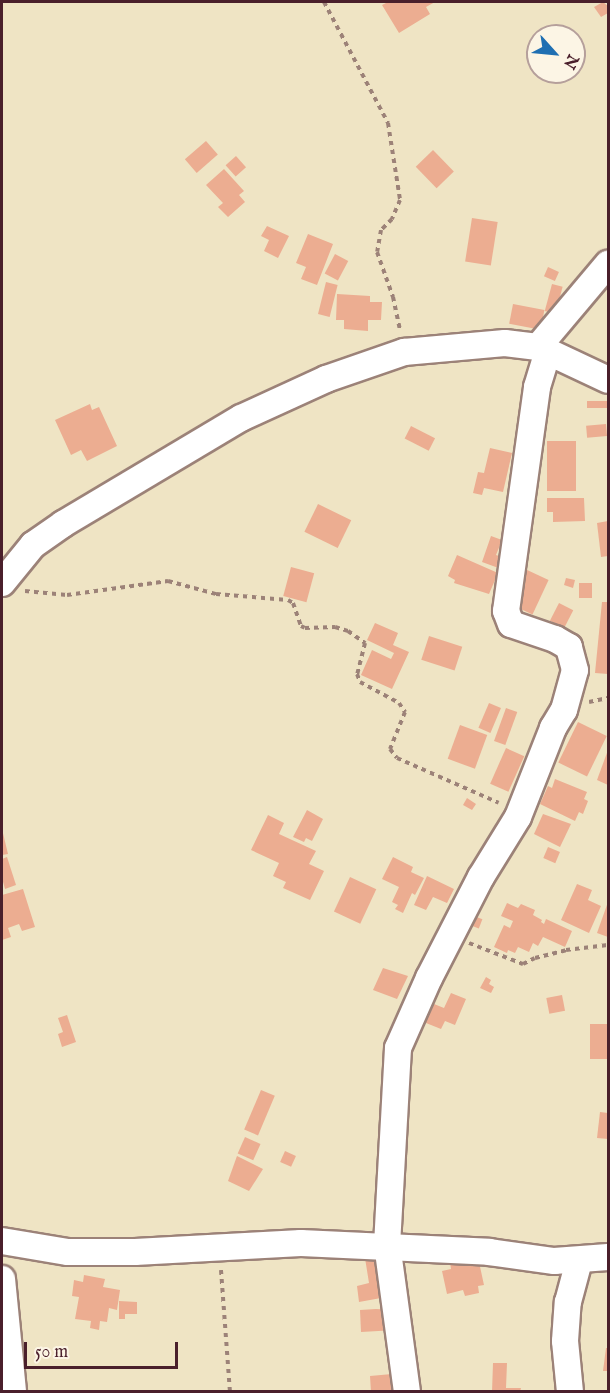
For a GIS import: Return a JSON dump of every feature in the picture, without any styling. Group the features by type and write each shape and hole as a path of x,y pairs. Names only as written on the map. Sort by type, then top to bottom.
{"street":[{"path":"407,1392 387,1245 398,1048 429,978 520,810 553,728 564,710 575,670 569,647 555,639 511,624 506,611 543,349 609,264"},
{"path":"12,587 33,545 63,524 241,418 326,379 404,352 505,343 543,349 609,380"},
{"path":"2,1274 8,1242 68,1252 300,1243 387,1245 489,1252 554,1261 579,1261 609,1257"},
{"path":"570,1392 565,1341 568,1302 579,1261"},
{"path":"2,1279 13,1392"}],"path":[{"path":"324,2 388,123 400,200 393,219 381,230 377,252 393,297 404,352"},
{"path":"12,587 32,593 67,595 168,581 216,594 288,600 293,603 301,626 304,628 335,627 348,631 364,643 357,674 360,682 399,703 405,712 390,749 397,758 461,788 520,810"},
{"path":"453,934 473,945 523,964 535,957 566,950 609,945"},
{"path":"219,1247 230,1392"}],"building":[{"path":"388,2 435,2 426,7 430,14 399,33 382,5"},
{"path":"603,2 608,6 608,13 601,17 594,7"},
{"path":"206,141 218,155 197,173 185,159"},
{"path":"433,150 454,172 437,188 416,167"},
{"path":"236,156 246,167 236,177 226,165"},
{"path":"224,169 244,191 239,195 245,202 228,217 218,207 223,203 206,185"},
{"path":"472,218 498,222 491,266 465,261"},
{"path":"267,226 289,236 278,258 264,251 269,240 261,236"},
{"path":"308,234 333,244 317,285 301,279 306,267 296,263"},
{"path":"335,254 348,261 338,280 325,273"},
{"path":"548,267 559,272 555,281 544,276"},
{"path":"326,282 338,285 330,317 318,314"},
{"path":"552,284 563,287 555,314 545,311"},
{"path":"337,294 370,296 370,302 382,302 381,320 368,320 368,331 344,329 344,320 336,320"},
{"path":"513,304 544,310 541,330 509,324"},
{"path":"587,401 608,401 608,408 587,408"},
{"path":"90,404 92,410 99,407 117,446 87,461 81,450 71,455 55,420"},
{"path":"606,424 607,436 587,438 586,426"},
{"path":"411,426 435,438 429,451 405,438"},
{"path":"547,441 576,441 576,491 547,491"},
{"path":"490,448 512,453 503,492 484,488 482,495 473,493 478,472 484,473"},
{"path":"547,498 584,498 585,521 553,522 553,512 547,512"},
{"path":"318,504 351,520 338,548 304,532"},
{"path":"608,521 608,556 601,557 597,523"},
{"path":"491,536 502,540 496,555 508,559 504,570 482,562"},
{"path":"457,555 498,573 489,594 454,583 455,580 448,576"},
{"path":"291,567 314,573 306,602 283,596"},
{"path":"525,569 549,580 533,614 509,603"},
{"path":"566,578 575,580 573,588 564,585"},
{"path":"579,583 592,583 592,598 579,598"},
{"path":"602,602 608,602 608,674 595,673"},
{"path":"559,603 573,610 564,628 550,621"},
{"path":"375,623 398,633 393,645 409,652 392,689 361,675 372,650 391,659 394,653 367,640"},
{"path":"429,636 462,647 455,671 421,660"},
{"path":"489,703 501,708 490,733 478,728"},
{"path":"506,708 517,712 505,745 494,741"},
{"path":"578,722 607,736 587,776 558,762"},
{"path":"460,725 487,735 475,769 448,759"},
{"path":"506,748 524,756 508,792 490,784"},
{"path":"608,750 608,785 597,780"},
{"path":"555,779 587,792 584,799 588,801 583,814 579,812 575,821 540,804 548,786 552,788"},
{"path":"467,798 476,804 472,810 463,805"},
{"path":"307,810 323,819 312,841 306,838 304,842 293,837"},
{"path":"543,814 571,824 560,847 534,834"},
{"path":"268,815 284,823 279,834 316,851 309,864 324,871 310,900 283,888 286,882 273,876 279,863 251,850"},
{"path":"2,829 8,854 2,855"},
{"path":"548,847 560,852 555,863 543,858"},
{"path":"7,857 16,885 5,889 2,878 2,859"},
{"path":"393,857 413,867 411,872 424,878 415,895 412,893 403,913 395,909 398,905 392,902 399,887 382,879"},
{"path":"427,876 454,889 447,903 433,897 426,910 414,905"},
{"path":"350,877 376,889 360,924 334,911"},
{"path":"577,884 592,890 588,900 601,906 589,933 561,920"},
{"path":"23,889 35,927 22,931 19,924 8,928 11,937 2,940 2,895"},
{"path":"608,902 608,937 597,933"},
{"path":"507,903 518,908 521,904 535,910 533,915 542,920 544,924 546,919 572,931 565,947 543,937 538,946 533,943 529,952 518,947 515,953 508,950 507,953 494,947 504,925 510,928 513,921 501,916"},
{"path":"474,916 482,919 479,929 470,925"},
{"path":"383,968 408,976 397,999 373,990"},
{"path":"486,977 491,980 489,984 494,987 491,993 480,988"},
{"path":"451,993 466,999 455,1025 445,1021 441,1029 421,1021 429,1002 444,1008"},
{"path":"562,995 565,1011 549,1014 546,998"},
{"path":"67,1015 76,1042 62,1047 58,1034 63,1032 58,1018"},
{"path":"590,1024 608,1024 608,1059 590,1059"},
{"path":"261,1090 275,1096 258,1135 244,1130"},
{"path":"600,1112 608,1113 608,1139 597,1138"},
{"path":"245,1137 261,1144 253,1160 238,1153"},
{"path":"285,1151 296,1156 291,1167 280,1162"},
{"path":"237,1156 263,1169 249,1191 228,1181"},
{"path":"385,1255 392,1296 359,1302 357,1286 369,1283 365,1258"},
{"path":"466,1259 467,1265 479,1262 484,1285 478,1286 479,1293 465,1296 463,1290 447,1294 442,1271 451,1269 450,1262"},
{"path":"84,1275 105,1279 103,1287 120,1290 117,1310 109,1308 107,1322 100,1321 99,1330 90,1328 91,1321 75,1319 79,1297 72,1296 74,1280 83,1282"},
{"path":"119,1301 137,1302 137,1314 125,1314 125,1319 119,1319"},
{"path":"360,1310 394,1310 396,1330 361,1332"},
{"path":"606,1348 608,1348 608,1371 603,1371"},
{"path":"493,1363 507,1363 506,1388 521,1388 520,1392 492,1392"},
{"path":"403,1373 404,1392 371,1392 370,1376"}]}
